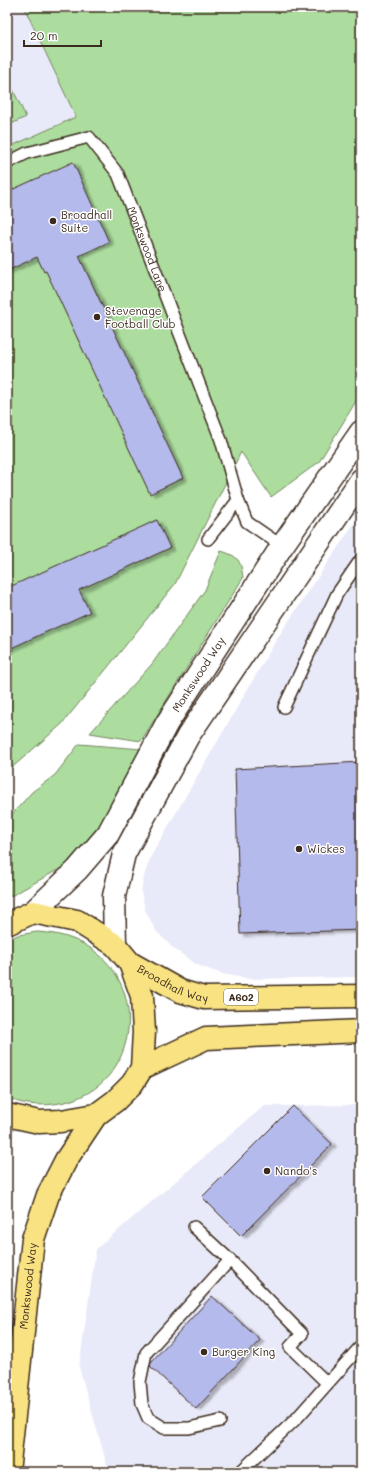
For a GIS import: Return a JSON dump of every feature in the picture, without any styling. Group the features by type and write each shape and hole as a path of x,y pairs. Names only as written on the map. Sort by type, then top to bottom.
{"main road":[{"name":"Monkswood Way","path":"33,912 77,870 108,834 167,723 282,546 361,432"},
{"path":"115,946 114,896 124,854 188,736 361,480"},
{"path":"7,924 33,912 77,921 115,946 130,963 142,996 144,1032 142,1068 132,1084 115,1101 96,1115 61,1121 39,1122 7,1115"},
{"name":"Broadhall Way","path":"130,963 180,991 204,998 361,996"},
{"path":"142,1068 206,1038 361,1031"},
{"name":"Monkswood Way","path":"12,1468 33,1239 48,1195 66,1160 96,1115"}],"lane":[{"name":"Monkswood Lane","path":"7,162 27,153 89,137 118,174 221,440 238,500 247,522 282,546"},
{"path":"208,539 238,500"},
{"path":"284,707 337,594 361,559"},
{"path":"194,1227 230,1260 302,1334 290,1348 327,1383"},
{"path":"220,1421 189,1428 164,1428 148,1418 142,1404 140,1382 146,1352 230,1260"},
{"path":"240,1472 297,1418 361,1347"}],"shaded area":[{"path":"7,7 24,7 76,117 7,148"},
{"path":"361,513 361,977 250,979 222,974 197,965 173,948 156,931 145,910 141,891 145,873 151,856 278,637"},
{"path":"361,1105 361,1472 109,1472 79,1367 96,1249 264,1106"}],"green space":[{"path":"24,7 361,7 361,393 319,462 271,497 241,452 175,584 62,724 7,772 7,148 76,117"},
{"path":"7,77 26,117 7,126"},
{"path":"221,551 235,557 238,560 243,578 141,741 90,733 152,664 205,590"},
{"path":"79,744 142,749 109,815 68,864 13,895 7,896 7,820 32,792 55,775"},
{"path":"37,932 76,940 104,959 121,985 128,1015 125,1045 111,1072 88,1093 48,1105 24,1103 7,1097 7,940 18,935"}],"building":[{"path":"73,162 109,242 79,256 183,478 150,494 46,271 44,272 37,257 7,271 7,192"},
{"path":"157,520 170,548 79,590 90,612 7,650 7,588"},
{"name":"Wickes","path":"361,762 361,930 240,934 235,769"},
{"name":"Nando's","path":"293,1106 332,1144 241,1236 202,1197"},
{"name":"Burger King","path":"212,1296 260,1340 196,1409 150,1366 152,1361"}],"place":[{"name":"Broadhall Suite","path":"53,221"},
{"name":"Stevenage Football Club","path":"97,317"},
{"name":"Wickes","path":"299,849"},
{"name":"Nando's","path":"267,1171"},
{"name":"Burger King","path":"204,1352"}]}
